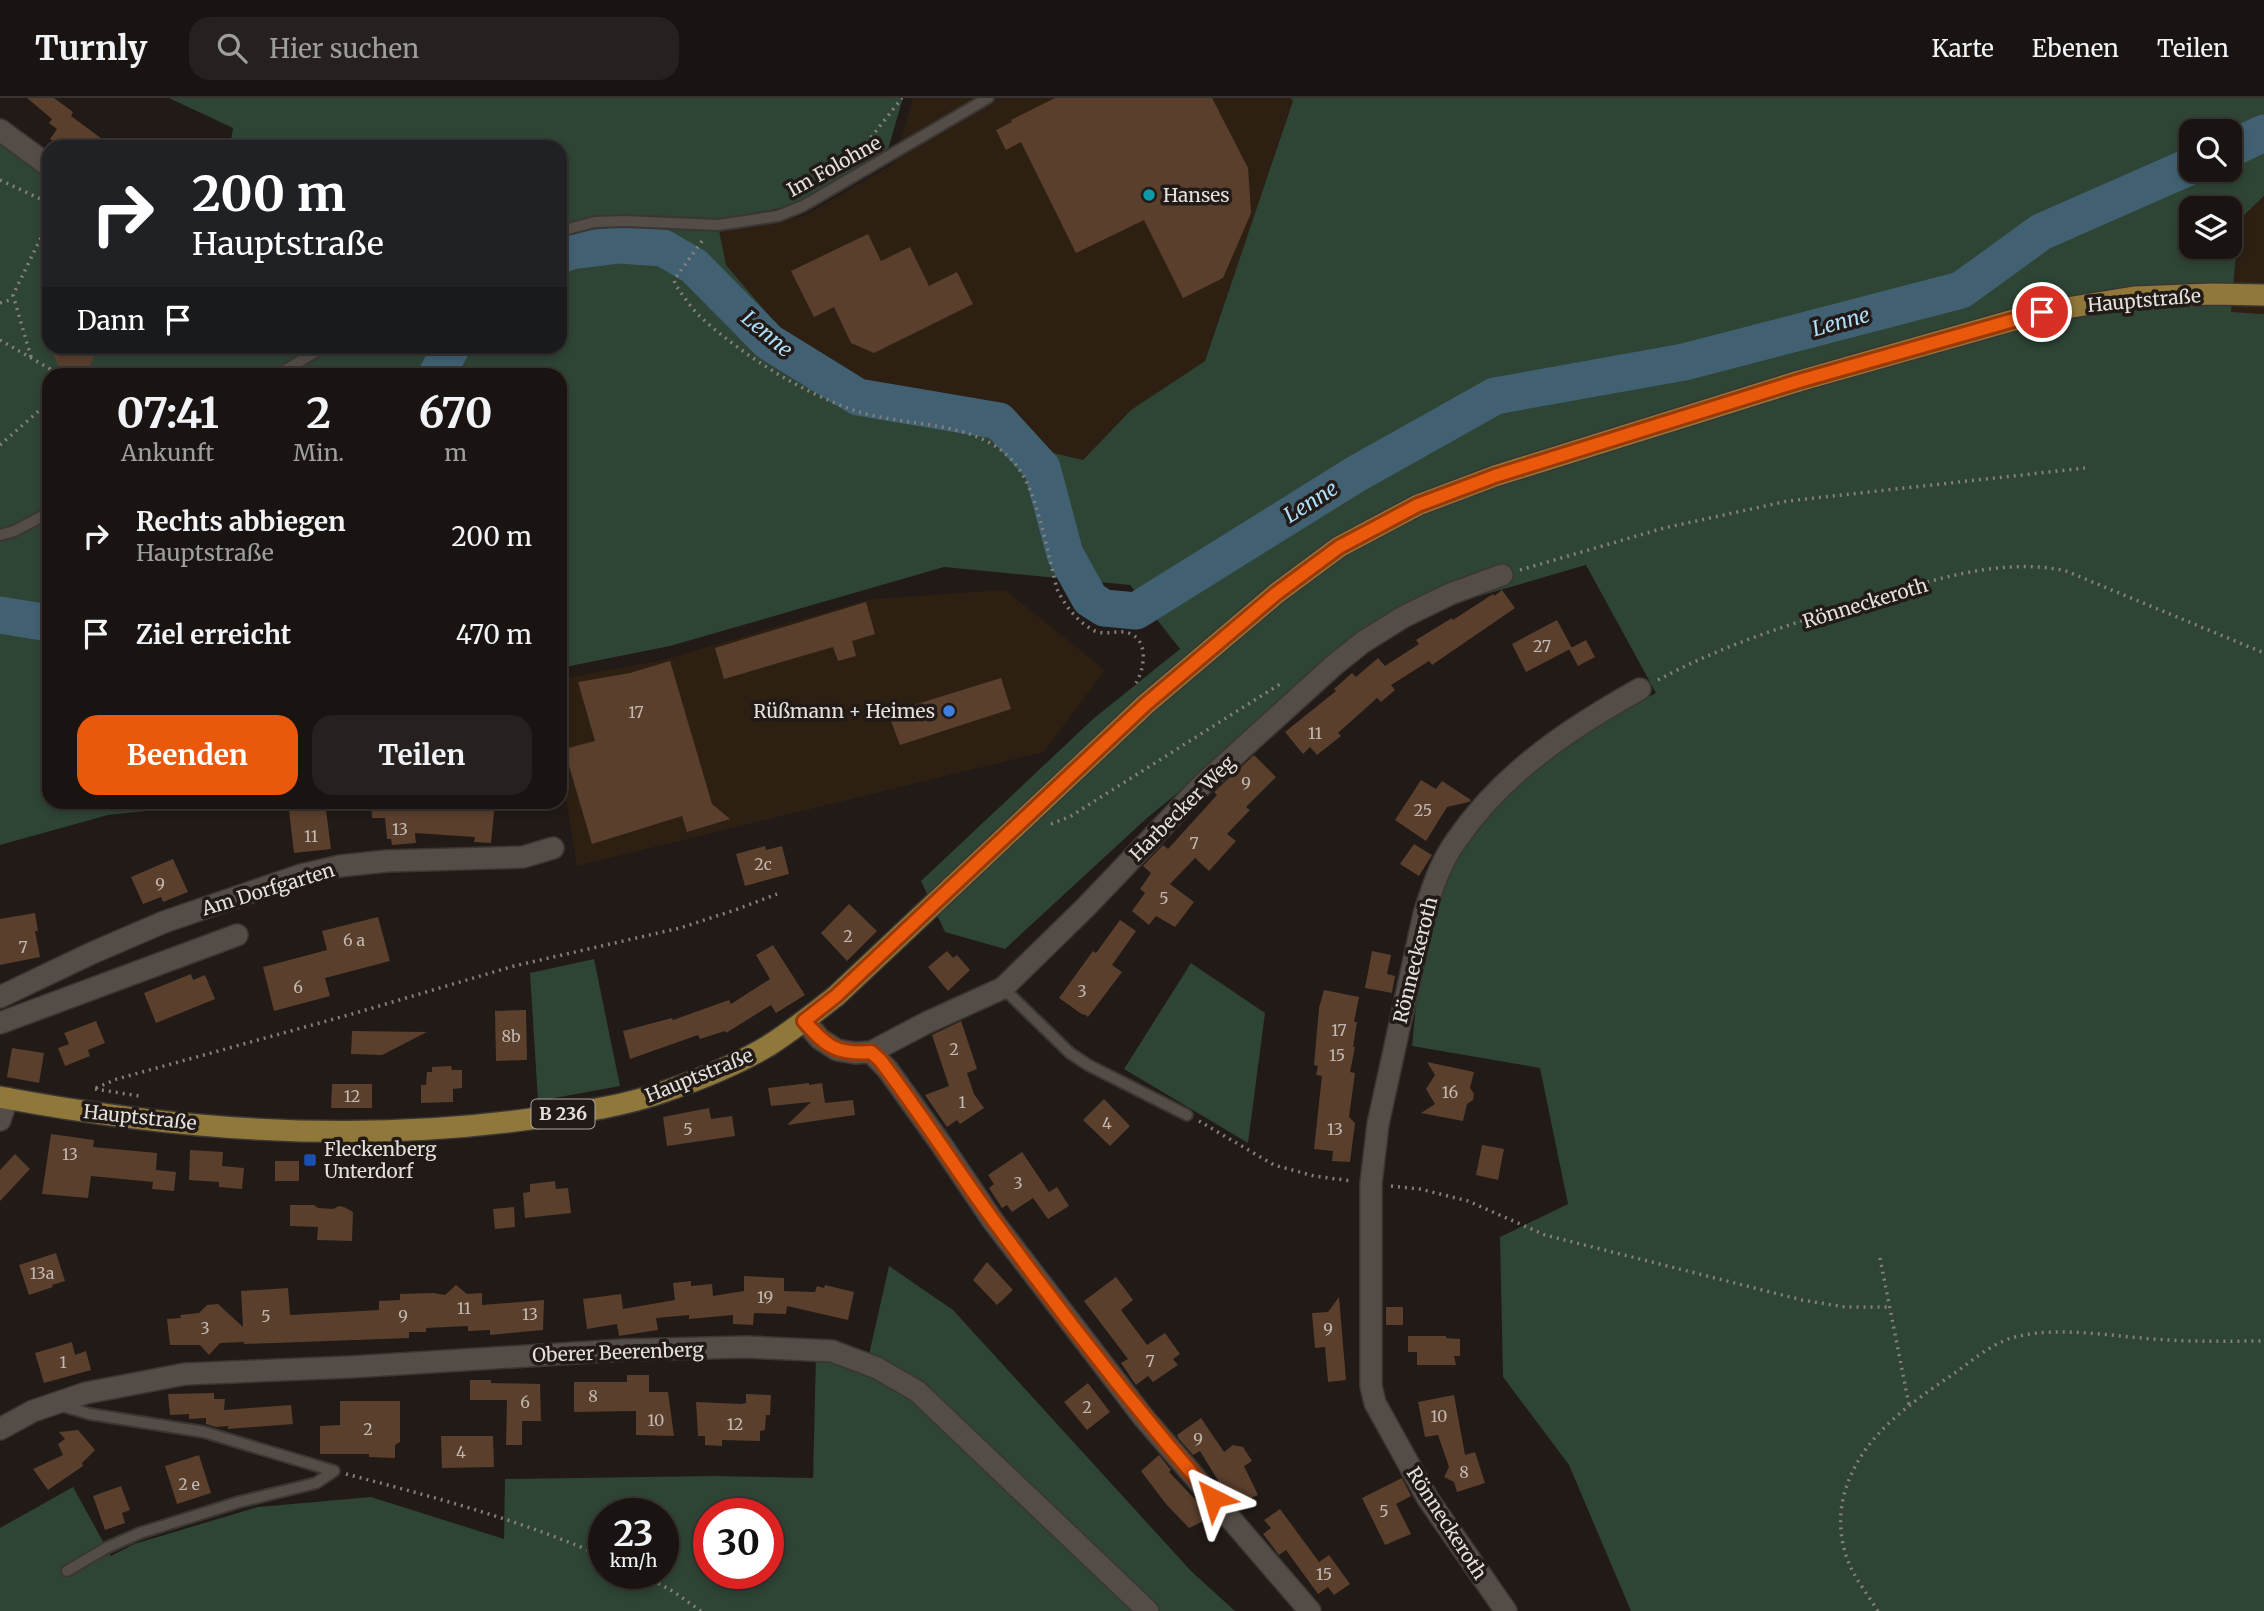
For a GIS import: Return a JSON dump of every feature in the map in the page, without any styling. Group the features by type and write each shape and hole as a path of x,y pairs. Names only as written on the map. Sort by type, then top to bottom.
{"main road":[{"name":"Hauptstraße","path":"3,1098 60,1108 192,1124 313,1131 413,1130 507,1122 603,1108 665,1092 723,1069 767,1046 804,1021 836,996 1146,704 1277,593 1339,547 1418,505 1495,476 1799,381 2042,312 2134,297 2264,295"}],"street":[{"path":"0,130 42,161"},
{"name":"Harbecker Weg","path":"871,1052 1003,988 1086,907 1202,785 1363,642 1426,605 1502,575"},
{"name":"Rönneckeroth","path":"1506,1611 1428,1499 1375,1403 1371,1386 1371,1183 1378,1124 1424,914 1444,861 1455,841 1481,808 1539,753 1568,732 1640,690"},
{"name":"Am Dorfgarten","path":"0,997 164,922 301,875 340,866 387,861 523,857 553,848"},
{"name":"Am Dorfgarten","path":"0,1023 237,935"},
{"path":"804,1021 820,1039 837,1050 871,1052 888,1070 993,1221 1144,1418 1310,1611"},
{"path":"0,1120 3,1098"},
{"name":"Oberer Beerenberg","path":"0,1429 53,1403 86,1393 185,1374 623,1350 746,1347 832,1352 877,1368 917,1391 1148,1611"}],"lane":[{"name":"Im Folohne","path":"567,229 595,222 719,225 778,216 803,206 988,98"},
{"path":"289,368 312,354"},
{"path":"0,535 42,517"},
{"path":"1003,988 1055,1041 1079,1059 1186,1115"},
{"path":"53,1403 90,1414 204,1432 334,1471"},
{"path":"67,1571 106,1548 140,1533 240,1502 316,1483 334,1471"}],"path":[{"path":"852,162 902,98"},
{"path":"0,180 42,200"},
{"path":"31,357 13,299 42,235"},
{"path":"705,236 674,280 685,299 704,320 783,377 831,401 887,418 962,430 998,449 1024,477 1057,589 1068,608 1096,632 1129,632 1136,637 1144,658 1144,666 1137,683 1130,691"},
{"path":"0,303 13,299"},
{"path":"0,341 48,368"},
{"path":"0,445 42,408"},
{"path":"1502,575 1664,528 1788,501 2085,468"},
{"name":"Rönneckeroth","path":"1640,690 1720,651 1805,620 1965,573 2019,566 2044,566 2066,570 2264,653"},
{"path":"1071,816 1289,678"},
{"path":"148,1098 94,1089 117,1079 514,966 680,928 777,894"},
{"path":"1186,1115 1273,1165 1314,1176 1420,1189 1468,1201 1545,1235 1802,1300 1845,1307 1890,1307"},
{"path":"1880,1258 1909,1405"},
{"path":"1878,1611 1854,1575 1841,1537 1841,1513 1849,1477 1877,1434 1909,1405 1985,1351 2015,1337 2062,1332 2170,1340 2264,1341"},
{"path":"334,1471 511,1521 588,1551"},
{"path":"669,1589 701,1611"}],"shaded area":[{"path":"913,98 1291,98 1293,101 1205,361 1131,410 1083,460 845,404 726,265 718,225 804,216 894,163"},
{"path":"2264,196 2264,314 2231,313 2236,259 2242,259 2242,217"},
{"path":"1005,590 1105,670 1044,752 577,866 567,804 567,678 663,660 870,599"}],"green space":[{"path":"169,98 903,98 886,156 796,205 658,231 718,225 726,265 845,404 1083,460 1131,410 1205,361 1293,101 1291,98 2264,98 2264,196 2242,217 2242,196 2179,196 2179,259 2236,259 2231,312 2264,314 2264,1611 1631,1611 1569,1465 1503,1377 1500,1237 1568,1204 1540,1068 1412,1046 1421,955 1457,844 1508,786 1573,736 1656,693 1586,565 1469,599 1363,642 1147,818 1005,949 945,932 921,881 1093,719 1180,649 1130,585 944,567 670,646 567,667 567,368 42,368 42,809 165,809 108,815 0,845 0,143 42,170 42,354 567,354 567,140 231,140 233,128"},
{"path":"594,959 620,1086 538,1101 530,973"},
{"path":"1191,963 1265,1013 1248,1143 1124,1069"},
{"path":"889,1266 953,1310 1191,1571 1235,1611 0,1611 0,1528 73,1487 111,1556 134,1544 258,1507 371,1497 504,1539 505,1479 713,1476 813,1478 816,1355 868,1359"}],"building":[{"path":"27,98 54,98 73,112 71,116 104,140 51,140 57,129 49,123 52,119"},
{"name":"Hanses","path":"1055,98 1212,98 1248,168 1251,213 1223,278 1183,298 1144,220 1076,253 1021,142 1006,150 996,130"},
{"path":"868,234 881,261 910,247 929,286 957,272 973,304 874,353 851,343 834,307 814,317 791,271"},
{"path":"53,354 95,354 89,368 60,368"},
{"path":"1502,590 1515,608 1432,665 1429,661 1391,685 1395,690 1381,702 1377,698 1338,733 1341,736 1317,755 1310,747 1303,754 1285,732 1336,691 1334,689 1352,673 1356,677 1378,658 1385,666 1419,644 1416,640"},
{"path":"866,602 875,634 852,641 856,656 838,661 833,647 724,679 715,648"},
{"path":"1557,620 1572,648 1526,672 1512,644"},
{"path":"1586,640 1595,657 1578,666 1569,649"},
{"path":"670,661 712,804 730,819 687,832 682,816 592,844 567,759 567,748 595,741 578,682 630,673"},
{"name":"Rüßmann + Heimes","path":"1001,678 1011,709 900,745 888,713"},
{"path":"1254,755 1276,777 1246,807 1250,810 1227,834 1236,841 1209,871 1195,858 1170,884 1194,902 1175,927 1156,916 1149,925 1132,911 1145,893 1140,889 1151,873 1143,866 1163,845 1168,849 1217,795 1214,792"},
{"path":"1421,780 1436,789 1442,781 1471,800 1447,807 1426,841 1395,820"},
{"path":"289,809 326,809 331,849 294,853"},
{"path":"371,809 494,809 491,843 474,842 475,837 415,833 416,843 392,845 391,839 387,839 385,818 372,818"},
{"path":"1414,844 1432,855 1419,876 1400,864"},
{"path":"765,846 766,850 782,846 789,874 745,886 736,854"},
{"path":"173,859 188,892 163,902 161,897 143,904 131,877"},
{"path":"849,904 877,931 847,961 821,933"},
{"path":"35,913 40,957 0,965 0,919"},
{"path":"378,917 390,961 325,978 330,996 274,1011 263,967 327,950 322,931"},
{"path":"1120,920 1136,931 1112,965 1122,972 1088,1017 1059,998 1093,951 1096,953"},
{"path":"773,945 805,995 776,1013 771,1005 726,1033 725,1031 700,1039 698,1035 630,1059 623,1031 672,1018 673,1020 729,1000 731,1004 770,979 756,955"},
{"path":"947,951 953,958 957,955 970,970 948,991 928,967"},
{"path":"1372,951 1391,955 1387,974 1395,976 1392,993 1365,988"},
{"path":"191,974 193,980 205,975 215,999 156,1023 144,993"},
{"path":"1324,990 1359,997 1350,1072 1355,1073 1349,1117 1355,1123 1350,1162 1332,1161 1333,1151 1314,1149 1322,1076 1316,1075 1318,1066 1314,1065 1319,1008"},
{"path":"526,1010 527,1060 496,1061 495,1011"},
{"path":"96,1021 105,1043 88,1050 90,1056 65,1066 58,1048 69,1044 64,1033"},
{"path":"961,1021 977,1069 967,1073 974,1094 984,1108 960,1124 957,1120 947,1127 925,1095 949,1086 932,1035"},
{"path":"352,1031 427,1032 382,1055 351,1054"},
{"path":"12,1048 44,1053 39,1083 7,1077"},
{"path":"1427,1062 1474,1072 1470,1088 1474,1094 1473,1100 1467,1104 1463,1121 1421,1113 1435,1104 1426,1089 1435,1075"},
{"path":"451,1066 452,1070 462,1070 462,1088 453,1089 453,1102 421,1103 421,1085 426,1085 427,1072 432,1072 432,1067"},
{"path":"822,1083 825,1103 853,1100 855,1115 787,1125 811,1102 771,1106 768,1088"},
{"path":"332,1084 372,1084 372,1108 331,1108"},
{"path":"1104,1099 1130,1126 1110,1146 1083,1120"},
{"path":"709,1108 711,1119 732,1116 735,1136 667,1146 663,1117"},
{"path":"51,1134 94,1140 93,1147 157,1153 156,1170 176,1172 174,1191 152,1189 153,1182 91,1176 88,1198 42,1194"},
{"path":"1482,1145 1504,1149 1498,1180 1476,1175"},
{"path":"190,1150 223,1152 222,1166 244,1168 242,1189 219,1187 219,1182 189,1180"},
{"path":"1022,1152 1049,1192 1057,1187 1069,1206 1048,1219 1033,1198 1012,1212 1007,1205 1002,1208 989,1188 994,1184 988,1175"},
{"path":"15,1154 30,1169 0,1201 0,1170"},
{"path":"275,1161 299,1161 299,1181 275,1181"},
{"path":"555,1181 556,1189 568,1188 571,1213 525,1218 523,1193 530,1192 530,1184"},
{"path":"290,1205 314,1205 318,1208 333,1209 339,1206 353,1212 352,1241 317,1240 318,1227 290,1226"},
{"path":"514,1207 515,1227 495,1229 493,1209"},
{"path":"56,1253 65,1281 29,1295 19,1265"},
{"path":"987,1262 1013,1290 997,1305 973,1280"},
{"path":"744,1276 784,1278 784,1291 815,1292 817,1286 824,1288 825,1285 854,1292 848,1320 787,1306 786,1314 754,1313 753,1325 733,1324 733,1315 689,1319 689,1315 656,1318 658,1330 619,1336 617,1324 587,1329 583,1299 621,1294 623,1309 675,1300 673,1283 691,1281 691,1286 712,1284 713,1296 744,1291"},
{"path":"1116,1277 1133,1300 1121,1310 1147,1345 1165,1333 1180,1354 1173,1359 1178,1365 1153,1382 1148,1376 1136,1385 1121,1363 1128,1359 1084,1301"},
{"path":"456,1285 467,1294 482,1293 482,1305 544,1300 543,1330 490,1335 490,1330 468,1331 468,1326 426,1328 426,1332 409,1332 409,1338 220,1343 209,1355 200,1345 170,1345 167,1319 199,1313 207,1305 218,1304 243,1327 241,1291 288,1288 290,1315 379,1310 379,1301 400,1300 400,1294 445,1295"},
{"path":"1339,1297 1346,1380 1328,1382 1325,1347 1315,1348 1312,1313 1328,1312"},
{"path":"1386,1307 1403,1307 1403,1325 1386,1325"},
{"path":"1408,1336 1446,1336 1460,1339 1460,1356 1454,1356 1456,1365 1417,1365 1417,1352 1408,1352"},
{"path":"72,1342 75,1355 86,1351 91,1370 44,1383 35,1353"},
{"path":"627,1375 649,1375 649,1392 668,1392 674,1436 636,1435 636,1411 574,1412 574,1382 627,1382"},
{"path":"470,1380 540,1384 541,1421 522,1421 522,1445 506,1445 507,1400 470,1400"},
{"path":"1088,1383 1110,1412 1087,1430 1064,1402"},
{"path":"214,1393 214,1399 225,1399 224,1410 291,1405 293,1424 228,1429 228,1426 206,1424 206,1418 189,1419 189,1414 170,1415 168,1394"},
{"path":"746,1394 771,1395 770,1415 766,1415 765,1430 760,1431 760,1441 722,1440 722,1446 705,1445 705,1436 698,1436 696,1402 741,1404 746,1403"},
{"path":"1454,1395 1465,1455 1475,1452 1485,1483 1457,1492 1454,1482 1444,1477 1449,1467 1438,1435 1425,1437 1418,1402"},
{"path":"340,1401 400,1401 400,1442 395,1445 395,1458 369,1457 369,1454 320,1454 320,1426 340,1425"},
{"path":"1201,1418 1224,1452 1233,1445 1243,1447 1252,1461 1244,1466 1258,1495 1236,1505 1200,1451 1193,1455 1179,1439 1177,1435"},
{"path":"78,1430 95,1450 82,1463 83,1466 48,1490 33,1469 63,1455 58,1444 65,1439 59,1432"},
{"path":"441,1436 493,1436 494,1467 442,1468"},
{"path":"199,1455 211,1493 177,1504 165,1466"},
{"path":"1159,1455 1171,1470 1169,1472 1212,1517 1189,1528 1166,1504 1141,1471"},
{"path":"1402,1478 1411,1496 1396,1504 1411,1534 1385,1545 1362,1498"},
{"path":"121,1486 130,1510 122,1513 125,1523 105,1530 93,1496"},
{"path":"1280,1509 1319,1562 1329,1555 1350,1584 1334,1595 1328,1587 1318,1594 1286,1550 1279,1555 1263,1534 1271,1528 1264,1520"}],"waterway":[{"name":"Lenne","path":"2242,143 2264,133"},
{"name":"Lenne","path":"567,252 619,245 663,248 694,266 769,342 858,397 999,421 1042,468 1065,554 1090,599 1104,608 1136,611 1356,474 1495,396 1684,362 1961,290 2041,232 2179,171"},
{"name":"Lenne","path":"440,368 448,354"},
{"name":"Lenne","path":"0,615 42,622"}],"place":[{"name":"Hanses","path":"1149,195"},
{"name":"Rüßmann + Heimes","path":"949,711"},
{"name":"Fleckenberg Unterdorf","path":"310,1160"}],"route":[{"path":"1213,1498 1144,1418 993,1221 942,1144 880,1060 871,1052 837,1050 820,1039 804,1021 836,996 1146,704 1277,593 1339,547 1418,505 1495,476 1799,381 2042,312"}]}
